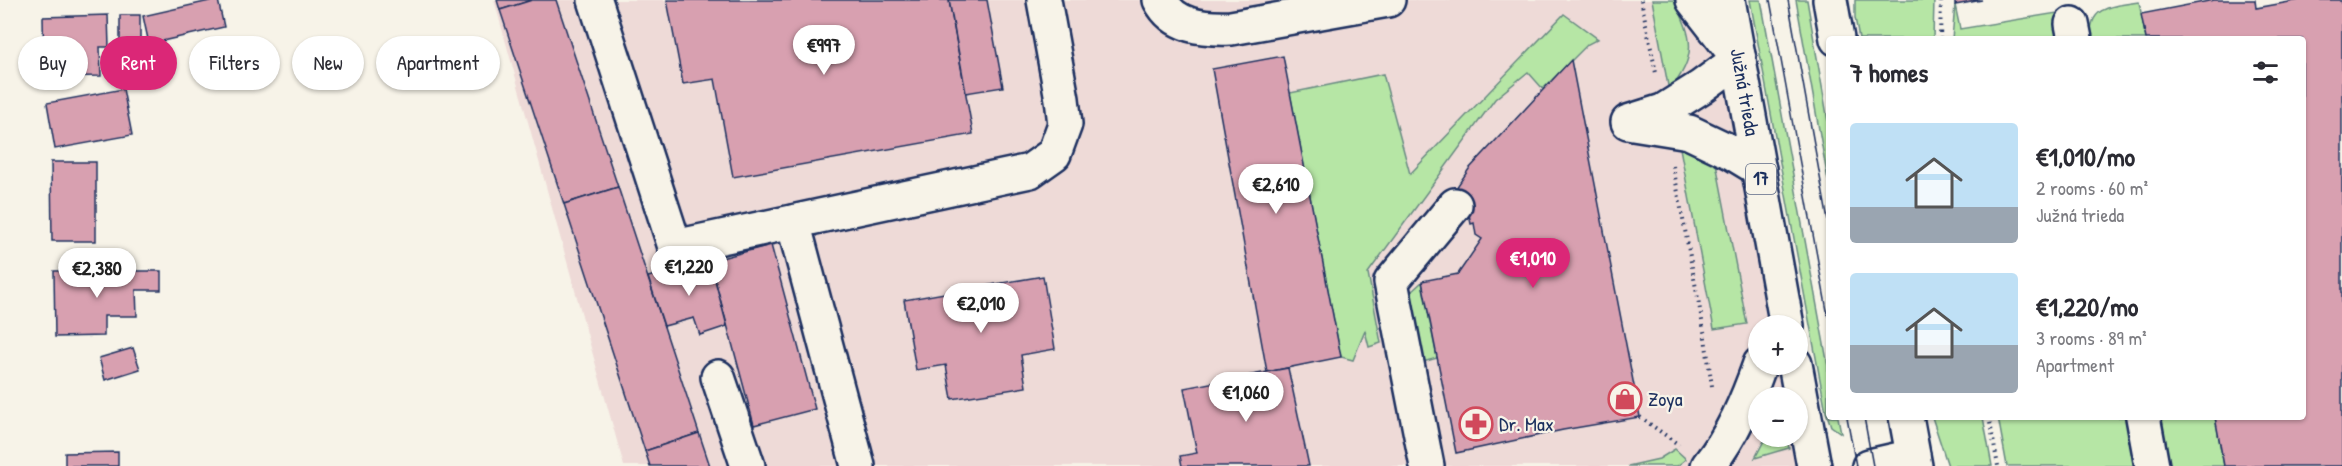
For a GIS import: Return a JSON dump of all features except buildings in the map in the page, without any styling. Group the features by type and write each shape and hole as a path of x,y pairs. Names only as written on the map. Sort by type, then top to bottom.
{"main road":[{"path":"595,0 675,247 1030,171 1054,154 1065,124 1044,0"},
{"path":"1160,0 1164,8 1182,23 1209,29 1242,26 1388,0"},
{"path":"1693,0 1739,59 1701,87 1664,119 1708,140 1759,169"},
{"name":"Južná trieda","path":"1728,0 1759,169 1781,315"},
{"path":"1426,466 1391,282 1455,205"},
{"path":"793,222 858,466"},
{"path":"1708,466 1720,451 1738,420 1756,375"},
{"path":"1797,375 1814,466"},
{"path":"718,376 748,466"},
{"path":"1869,466 1914,461 1907,420"},
{"path":"2144,420 2152,466"}],"path":[{"path":"1641,0 1704,331 1712,387"},
{"path":"1940,36 1941,0"},
{"path":"1640,417 1682,447"},
{"path":"1990,420 1998,466"}],"shaded area":[{"path":"494,0 1728,0 1785,315 1748,315 1748,375 1797,375 1799,387 1748,387 1748,447 1808,447 1808,434 1814,466 624,466"}],"green space":[{"path":"1652,0 1674,0 1688,36 1690,47 1685,67 1669,91"},
{"path":"1750,0 1761,0 1826,355 1826,412"},
{"path":"1796,0 1807,0 1826,109 1826,169"},
{"path":"1855,0 1934,0 1933,36 1858,36"},
{"path":"2139,2 2145,36 2091,36 2091,28 2098,13 2112,6"},
{"path":"1955,5 1960,29 2057,13 2061,36 1952,36"},
{"path":"1564,14 1598,39 1588,44 1543,89 1528,72 1495,99 1368,273 1381,343 1369,347 1365,331 1353,360 1341,357 1290,93 1383,74 1410,174"},
{"path":"1679,143 1716,163 1747,324 1714,329"},
{"path":"1422,282 1437,358 1423,362 1411,299 1412,291"},
{"path":"1829,420 1839,420 1841,433 1831,426"},
{"path":"1933,420 1984,420 1992,466 1948,466"},
{"path":"1999,420 2129,420 2137,466 2007,466"},
{"path":"2159,420 2216,420 2224,466 2167,466"},
{"path":"1761,447 1789,447 1789,448 1755,458"},
{"path":"1675,449 1686,459 1677,466 1628,466 1659,459"}],"tram line":[{"path":"1770,0 1826,305"},
{"path":"1788,0 1826,210"},
{"path":"1848,420 1856,466"},
{"path":"1865,420 1873,466"}],"place":[{"name":"Zoya","path":"1625,399"},
{"name":"Dr. Max","path":"1476,424"}]}
